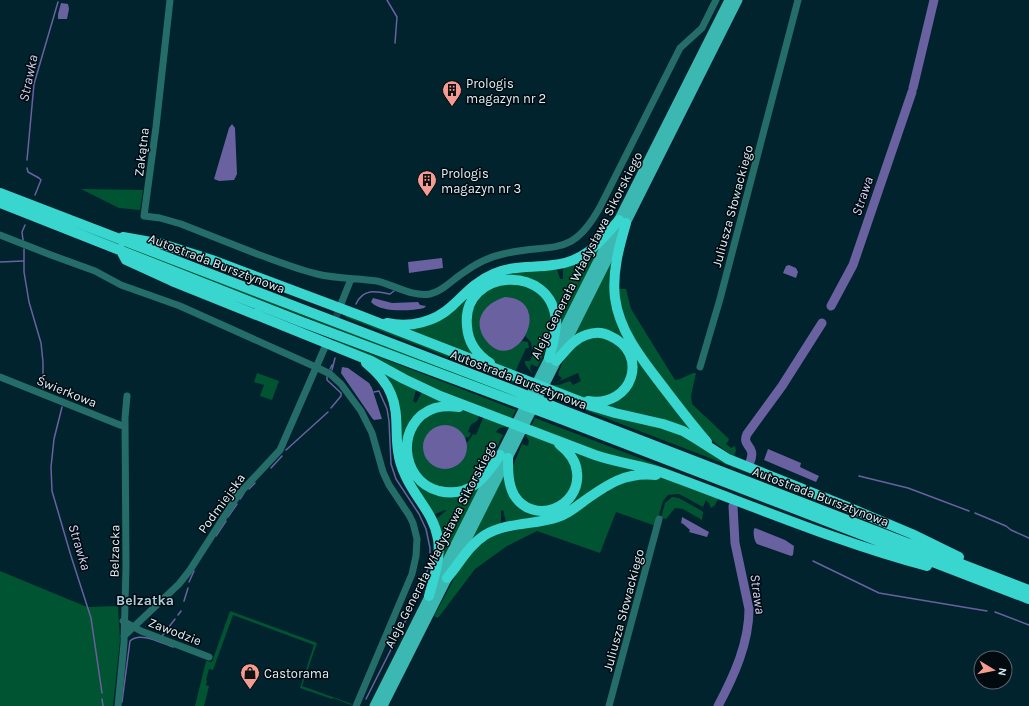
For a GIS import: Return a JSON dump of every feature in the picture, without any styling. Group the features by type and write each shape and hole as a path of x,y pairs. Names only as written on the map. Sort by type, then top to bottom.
{"highway":[{"name":"Autostrada Bursztynowa","path":"0,193 1029,590"},
{"name":"Autostrada Bursztynowa","path":"0,203 302,322 561,419 1029,599"},
{"path":"366,318 395,324 414,324 425,321 446,311 482,279 495,273 518,267 552,266 570,262 578,258 597,246 622,222"},
{"path":"622,222 614,284 615,299 623,326 632,345 655,376 717,452"},
{"path":"108,235 138,238 183,250 366,318 608,411 675,428 698,440 728,459 912,534 1018,586"},
{"path":"120,249 126,260 172,281 350,352 371,361 420,387 471,409 608,460 652,469 855,545 978,580"},
{"path":"509,374 492,365 478,354 472,344 467,328 467,316 474,299 481,290 498,280 516,280 532,284 547,297 553,309 556,322 552,360"},
{"path":"552,360 586,334 596,333 612,336 622,343 628,351 632,362 632,370 628,384 621,393 614,398 602,402 592,402 575,398"},
{"path":"350,352 360,358 378,374 391,394 395,411 398,450 406,478 430,516 436,530 439,547 438,560 429,596"},
{"path":"471,409 451,406 441,407 427,412 418,419 410,434 407,448 407,457 413,472 425,486 444,492 457,493 467,490 478,482 504,457"},
{"path":"504,457 511,487 521,503 529,508 540,510 550,510 562,505 569,499 575,490 578,480 577,469 565,448 548,438"},
{"path":"447,578 472,545 494,530 546,521 560,516 575,508 608,484 628,476 639,474 653,475 682,480"}],"main road":[{"path":"718,31 729,0"},
{"path":"718,31 738,0"},
{"name":"Aleje Generała Władysława Sikorskiego","path":"374,706 429,596 504,457 513,448 552,360 718,31"},
{"name":"Aleje Generała Władysława Sikorskiego","path":"383,706 447,578 504,457 513,430 544,378"}],"street":[{"name":"Zakątna","path":"170,0 144,216 160,218 181,224 307,272 330,277 351,278"},
{"path":"341,304 351,278 377,281 419,294 430,294 441,290 474,266 492,257 513,252 553,248 568,243 582,233 592,221 680,48 702,28 716,0"},
{"name":"Juliusza Słowackiego","path":"700,367 721,297 798,0"},
{"path":"618,155 627,153"},
{"path":"0,234 95,271 121,285 180,306 316,367 330,374 341,384 361,412 372,433 383,472 389,485 409,514 417,539 416,556 412,574 356,706"},
{"name":"Podmiejska","path":"124,636 179,584 190,570 238,495 280,450 325,347"},
{"name":"Świerkowa","path":"0,377 120,425 126,426"},
{"name":"Belzacka","path":"118,706 124,636 127,396"},
{"name":"Juliusza Słowackiego","path":"609,706 659,519"},
{"name":"Zawodzie","path":"123,621 141,631 209,657"}],"green space":[{"path":"81,189 143,190 140,210 119,208"},
{"path":"0,200 108,238 522,398 521,400"},
{"path":"601,247 558,332 555,305 512,276 468,304 476,356 397,328 416,327 499,274 557,269 560,279 563,279 563,267"},
{"path":"616,251 615,310 692,427 690,433 603,406 635,371 613,333 569,344"},
{"path":"521,283 543,296 552,316 549,343 537,367 531,364 530,369 533,375 525,364 525,361 530,361 535,350 532,349 531,342 525,336 529,323 529,311 508,350 514,348 522,341 528,342 529,348 526,348 515,372 490,362 477,348 470,322 470,315 480,297 497,284"},
{"path":"617,289 626,289 631,309 675,380 696,373 691,396 692,404 728,438 729,440 726,444 731,448 735,446 736,451 734,456 713,441 695,422 644,355 628,326"},
{"path":"346,313 529,384 527,388 345,317"},
{"path":"602,336 621,348 628,361 628,373 618,392 591,400 551,386 570,381 573,385 581,381 578,373 560,381 562,378 558,375 561,365 567,355 574,347 587,338"},
{"path":"335,340 516,410 510,421 443,394 335,343"},
{"path":"379,371 416,390 413,401 416,403 422,392 450,402 422,411 404,456 435,493 484,481 438,573 436,519 446,511 445,510 433,515 404,467 398,415"},
{"path":"257,373 279,381 272,400 260,396 264,385 254,382"},
{"path":"548,392 666,428 811,497 546,395"},
{"path":"455,409 479,415 479,417 478,420 470,427 468,432 471,433 469,437 464,437 453,468 462,458 467,444 473,434 476,435 483,418 508,426 499,428 496,432 503,435 488,465 478,479 454,489 433,486 415,469 410,445 415,430 424,418 436,411"},
{"path":"535,418 814,525 530,428"},
{"path":"528,433 556,445 567,455 575,477 568,494 551,506 536,507 526,502 515,491 512,468 522,444 528,446 529,441 526,436"},
{"path":"573,451 646,471 553,515 506,522 503,510 501,511 501,524 466,548 506,470 526,510 571,502"},
{"path":"657,477 719,497 715,505 711,508 706,500 703,507 679,494 668,495 663,501 656,526 616,512 600,553 537,531 507,546 475,569 438,618 434,616 463,562 488,537 539,524 605,489 609,494 606,488 616,483"},
{"path":"672,497 679,498 702,511 702,520 683,509 675,508 666,519 661,518 665,503"},
{"path":"0,571 87,607 118,606 120,641 113,706 0,706"},
{"path":"230,611 317,643 302,686 352,704 351,705 300,688 314,645 233,615 213,670 209,669 206,685 209,686 204,706 195,706 206,661 212,662"}],"shaded area":[{"path":"61,3 68,4 69,9 67,19 58,19"},
{"path":"232,124 235,128 237,174 234,180 219,181 214,179 229,128"},
{"path":"442,258 443,268 409,273 408,262"},
{"path":"789,265 796,268 798,272 796,278 783,273 786,266"},
{"path":"505,297 520,301 528,310 530,321 527,332 520,343 511,349 500,350 489,344 483,337 480,329 480,322 481,316 490,304"},
{"path":"373,298 392,303 418,302 420,305 426,306 424,308 412,310 389,310 376,306 371,302"},
{"path":"342,367 348,368 369,383 382,419 374,420 372,418 341,373"},
{"path":"445,425 457,429 463,435 467,447 463,459 457,465 445,469 433,465 427,459 423,447 427,435 433,429"},
{"path":"768,449 801,463 800,467 819,476 816,482 764,460"},
{"path":"682,517 709,532 707,537 689,532 690,530 682,523 681,524"},
{"path":"755,528 785,540 794,546 793,555 791,556 757,544 754,535"}],"waterway":[{"path":"387,0 397,17 395,43"},
{"name":"Strawa","path":"913,88 934,0"},
{"name":"Strawka","path":"27,160 34,84 58,2"},
{"name":"Strawa","path":"831,306 853,265 912,92"},
{"name":"Strawka","path":"27,168 28,172 41,180 35,195"},
{"name":"Strawka","path":"23,240 22,232 25,225"},
{"name":"Strawka","path":"24,249 24,272 29,302 41,343 43,388"},
{"path":"0,262 23,261"},
{"path":"356,304 362,295 366,293 380,292 390,294 394,291"},
{"name":"Strawa","path":"750,462 752,452 746,441 747,434 782,386 822,323"},
{"path":"332,370 335,358"},
{"path":"330,369 332,365"},
{"path":"327,377 327,380 341,393 341,396 331,408"},
{"path":"366,699 420,592 430,563 430,548 426,529 419,514 396,479 391,464 387,409 379,391 374,392"},
{"name":"Strawka","path":"62,407 54,439 51,467 52,491 91,618 102,693"},
{"path":"286,450 328,412"},
{"path":"271,468 282,456"},
{"path":"859,476 908,488 969,511"},
{"path":"249,489 255,483"},
{"path":"240,499 244,493"},
{"path":"228,517 237,504"},
{"name":"Strawa","path":"718,706 740,659 746,634 749,609 735,543 733,506"},
{"path":"975,513 1006,526 1011,530 1029,538"},
{"path":"216,536 226,521"},
{"path":"813,561 879,593 987,611"},
{"path":"189,582 194,571"},
{"path":"184,601 188,588"},
{"path":"178,615 181,611"},
{"path":"995,612 1029,625"},
{"path":"162,636 175,619"},
{"path":"122,702 130,641 134,638 145,637 173,647"},
{"name":"Strawka","path":"102,699 103,706"}],"tunnel":[{"path":"325,347 341,304"}],"place":[{"name":"Prologis magazyn nr 2","path":"452,107"},
{"name":"Prologis magazyn nr 3","path":"427,197"},
{"name":"Castorama","path":"250,690"}],"district":[{"name":"Belzatka","path":"145,600"}]}
